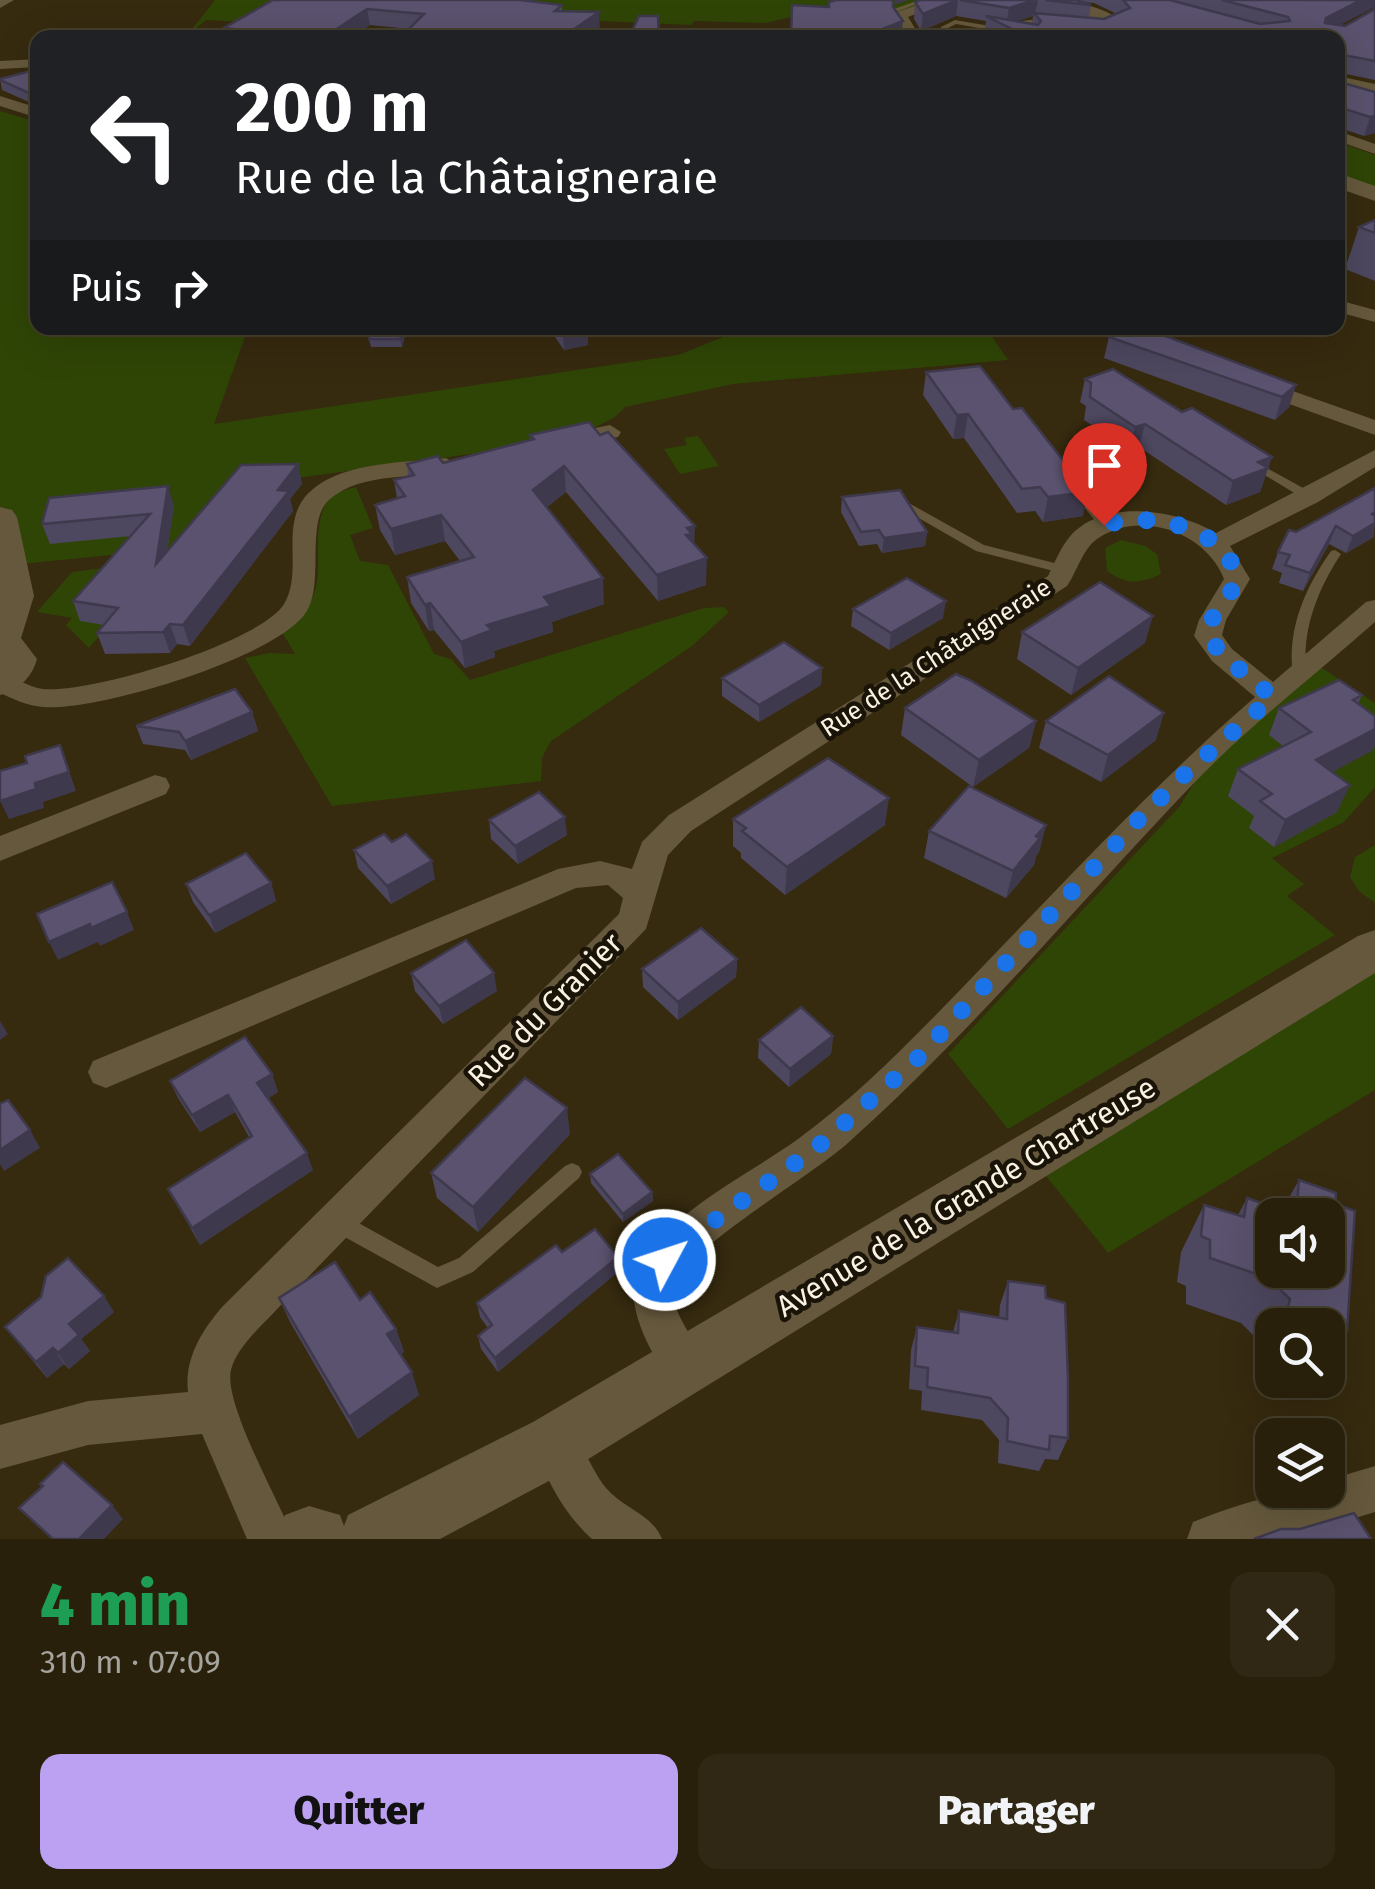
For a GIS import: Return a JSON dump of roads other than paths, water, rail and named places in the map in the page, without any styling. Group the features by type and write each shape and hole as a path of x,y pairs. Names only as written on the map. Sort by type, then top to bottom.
{"main road":[{"path":"1345,84 1375,90"},
{"path":"0,516 14,596 0,643 9,647 17,659 15,667 0,682"},
{"name":"Avenue de la Grande Chartreuse","path":"372,1539 555,1444 1375,949"}],"street":[{"path":"907,30 901,22 905,12 945,0"},
{"path":"1020,30 1018,25 1027,22 1092,30 1116,24 1108,16 1038,0"},
{"path":"0,65 30,63"},
{"path":"0,80 30,74"},
{"path":"1345,96 1375,103"},
{"path":"0,101 30,112"},
{"path":"17,108 30,104"},
{"path":"1345,138 1375,149"},
{"path":"1345,308 1375,316"},
{"path":"1236,377 1375,428"},
{"path":"532,450 610,432"},
{"path":"1216,542 1310,497 1375,457"},
{"path":"0,682 42,698 80,697 130,685 270,634 296,608 306,565 308,511 322,493 373,475 473,461"},
{"path":"1104,525 1132,520 1161,522 1216,542 1230,558 1237,579 1234,590 1208,623 1208,636 1222,655 1273,697"},
{"name":"Rue de la Châtaigneraie","path":"634,920 654,850 680,823 738,782 1006,618 1058,581 1079,542 1104,525"},
{"path":"686,1366 654,1309 652,1284 665,1260 815,1149 916,1060 1136,822 1187,772 1375,608"},
{"path":"0,850 155,786"},
{"name":"Rue du Granier","path":"106,1072 569,878 601,870 628,879 640,896 634,920 236,1322 218,1351 208,1378 217,1410 271,1539"},
{"path":"0,1447 88,1423 217,1410"},
{"path":"555,1444 585,1503 621,1532 638,1539"},
{"path":"1210,1539 1375,1489"}],"lane":[{"path":"867,0 894,11 919,2"},
{"path":"964,12 971,20 1004,30"},
{"path":"950,24 962,30"},
{"path":"943,30 950,24 989,30"},
{"path":"1246,460 1310,497"},
{"path":"1070,482 1104,525"},
{"path":"907,506 980,548 1066,570"},
{"path":"1304,670 1296,652 1318,582 1335,554"},
{"path":"336,1221 437,1278 466,1264 572,1172"}]}
